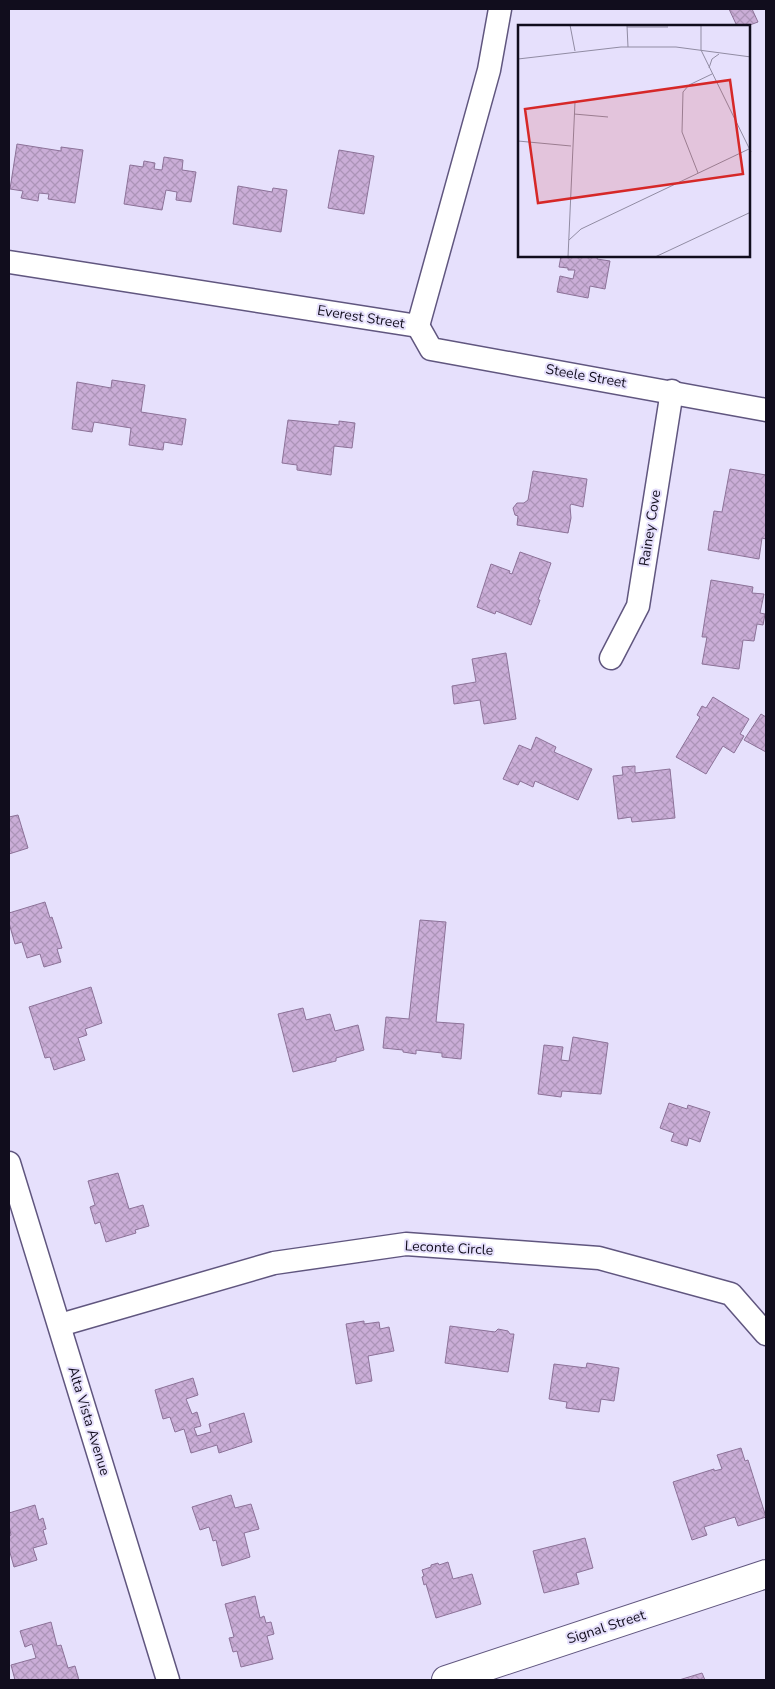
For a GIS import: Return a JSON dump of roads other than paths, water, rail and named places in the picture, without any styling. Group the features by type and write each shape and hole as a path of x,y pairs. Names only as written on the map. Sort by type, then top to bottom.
{"street":[{"name":"Everest Street","path":"9,262 418,326 489,70 500,9"},
{"name":"Steele Street","path":"418,326 431,349 672,391 766,410"},
{"name":"Rainey Cove","path":"611,658 638,606 672,391"},
{"name":"Alta Vista Avenue","path":"9,1163 168,1680"},
{"name":"Leconte Circle","path":"60,1325 274,1263 406,1244 599,1258 731,1294 766,1334"},
{"name":"Signal Street","path":"446,1680 766,1574"}]}
